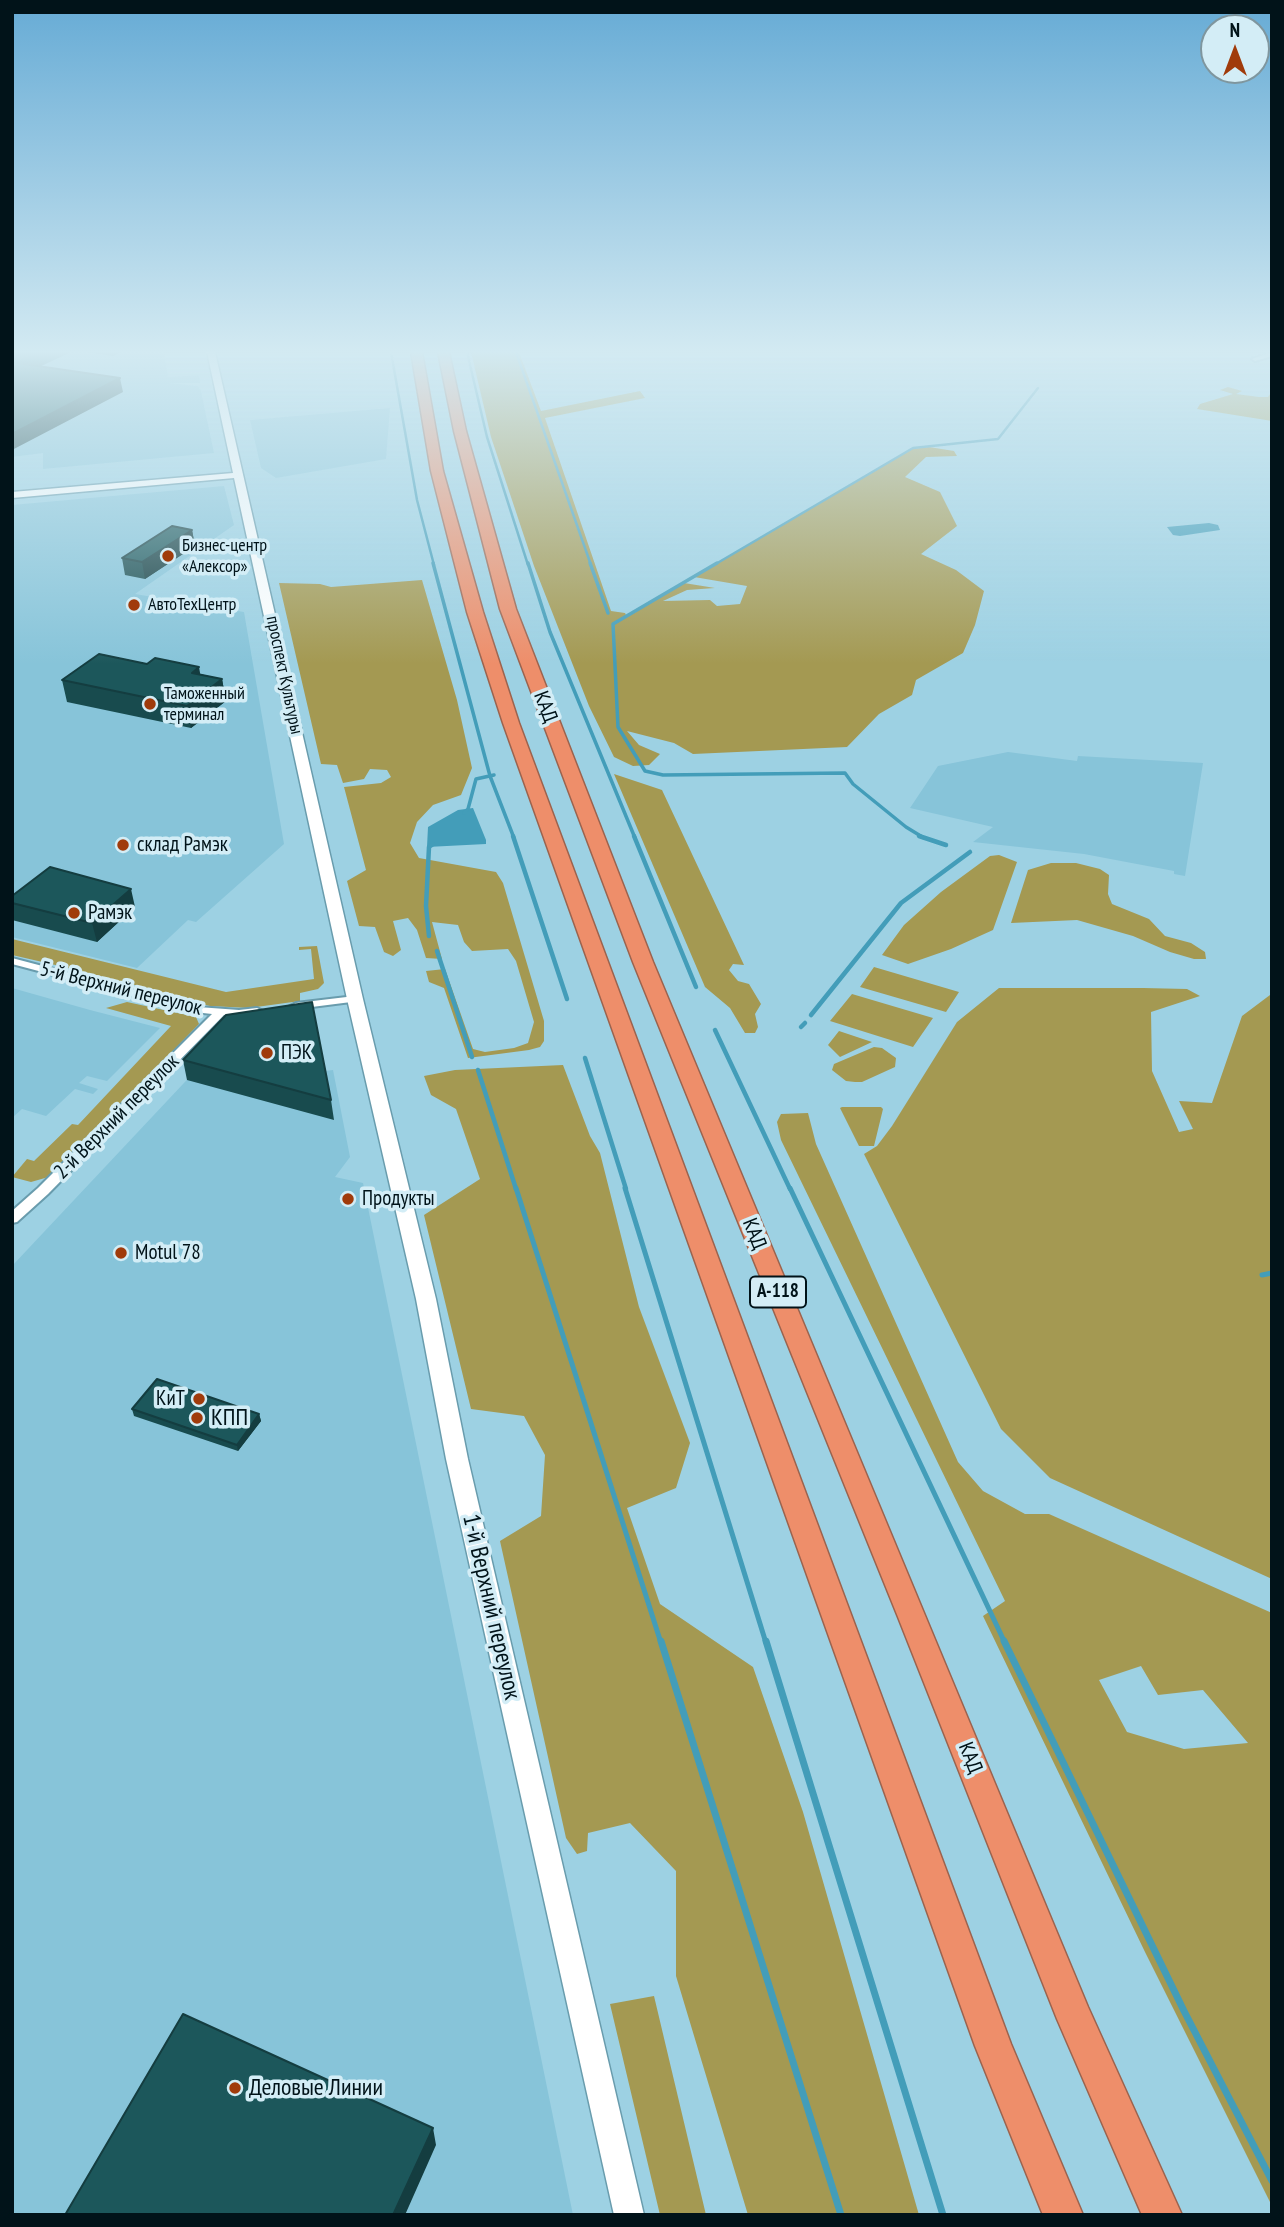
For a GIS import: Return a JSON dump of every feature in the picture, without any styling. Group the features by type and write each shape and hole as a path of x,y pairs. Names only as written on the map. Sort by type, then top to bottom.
{"highway":[{"name":"КАД","path":"434,456 475,612 507,712 983,2020 1063,2215"},
{"name":"КАД","path":"467,456 508,609 643,962 913,1617 1075,2019 1162,2215"}],"street":[{"name":"проспект Культуры","path":"235,456 355,999"},
{"path":"12,495 239,475"},
{"name":"5-й Верхний переулок","path":"12,961 173,1004 220,1013 265,1010"},
{"path":"279,1009 355,999"},
{"name":"1-й Верхний переулок","path":"355,999 426,1299 457,1459 629,2215"},
{"name":"2-й Верхний переулок","path":"12,1219 61,1174 220,1013"}],"shaded area":[{"path":"43,456 183,456 43,469"},
{"path":"258,456 386,456 386,459 276,478 261,468"},
{"path":"497,456 558,456 611,611 625,613 627,617 684,583 715,588 687,590 663,601 710,600 717,606 740,604 747,586 694,577 899,456 957,456 926,457 905,477 940,492 957,526 921,554 956,570 984,591 975,625 963,653 916,680 912,695 879,714 847,747 693,754 674,743 627,731 639,745 660,754 649,765 633,766 614,757 589,706 534,566"},
{"path":"224,486 234,525 135,594 244,612 284,844 196,922 188,920 137,968 12,937 12,505"},
{"path":"1209,523 1218,525 1220,530 1180,536 1173,535 1167,527"},
{"path":"422,580 457,700 472,768 461,795 433,805 417,822 410,843 419,858 496,872 503,883 544,1021 544,1041 540,1047 529,1050 468,1058 444,988 429,982 426,971 445,969 473,1049 485,1052 514,1048 528,1043 534,1022 516,961 508,949 472,951 464,942 458,925 432,922 442,959 426,958 417,930 408,918 393,921 401,950 393,956 384,952 375,927 359,926 347,881 366,870 344,787 381,783 391,777 387,770 370,769 364,779 343,783 337,765 321,764 279,583 320,584 331,587"},
{"path":"1008,752 1077,761 1078,756 1203,763 1185,876 1174,874 1174,871 1084,854 973,842 993,827 910,808 938,766"},
{"path":"614,774 662,790 744,965 733,964 729,970 738,981 749,984 761,1004 755,1014 758,1027 755,1033 745,1033 730,1008 705,987"},
{"path":"473,808 486,844 427,847 428,827 458,810"},
{"path":"999,855 1017,862 993,930 908,964 882,955 904,925 941,892 990,856"},
{"path":"1051,863 1076,863 1100,869 1109,875 1108,894 1112,904 1149,919 1165,936 1191,943 1205,952 1206,959 1194,959 1170,952 1133,936 1077,920 1011,923 1028,870"},
{"path":"12,939 226,992 314,979 311,949 299,950 299,947 317,946 324,983 318,989 300,993 300,1001 249,1008 210,1006 153,993 155,990 64,967 66,965 63,963 60,966 12,955"},
{"path":"874,967 959,992 946,1012 860,987"},
{"path":"12,988 160,1028 107,1081 87,1076 79,1083 98,1089 93,1094 75,1089 46,1116 22,1109 12,1118"},
{"path":"999,988 1187,989 1200,996 1151,1012 1152,1071 1179,1132 1193,1129 1179,1101 1212,1103 1242,1016 1272,996 1272,1579 1050,1478 1001,1429 864,1154 877,1146 892,1126 957,1022"},
{"path":"852,994 933,1018 913,1047 830,1021"},
{"path":"127,1002 196,1017 199,1024 52,1176 31,1182 12,1177 27,1159 34,1161 72,1124 78,1125 171,1026 106,1008"},
{"path":"839,1031 872,1042 840,1057 828,1045"},
{"path":"230,1034 325,1071 333,1070 350,1157 335,1177 363,1183 573,2215 12,2215 12,1266"},
{"path":"874,1047 882,1048 896,1058 895,1067 862,1082 846,1081 832,1070 834,1064"},
{"path":"563,1065 590,1136 600,1153 639,1307 690,1443 676,1488 627,1508 660,1604 753,1667 803,1812 919,2215 748,2215 676,1976 676,1871 630,1823 588,1833 587,1851 577,1854 566,1838 500,1541 541,1516 545,1455 524,1416 471,1409 424,1215 480,1179 456,1109 431,1095 424,1076 455,1070"},
{"path":"840,1108 883,1109 874,1146 859,1146"},
{"path":"808,1113 816,1144 958,1462 983,1491 1025,1514 1049,1514 1272,1613 1272,2206 1145,1952 983,1616 1005,1601 781,1140 777,1122 781,1114","holes":["1141,1666 1158,1695 1203,1690 1248,1743 1184,1749 1127,1732 1099,1680"]},
{"path":"654,1996 706,2215 660,2215 610,2004"}],"building":[{"path":"172,526 192,530 142,562 122,558"},
{"path":"99,654 147,664 155,658 199,667 192,673 222,679 187,706 62,680"},
{"path":"50,867 131,889 92,923 12,903 12,896"},
{"name":"ПЭК","path":"312,1002 331,1100 183,1060 226,1015"},
{"name":"КПП","path":"157,1379 259,1414 237,1445 132,1409"},
{"name":"Деловые Линии","path":"183,2014 433,2128 393,2215 65,2215"}],"waterway":[{"path":"409,456 417,500 434,565"},
{"path":"493,456 528,565"},
{"path":"553,456 591,565"},
{"path":"714,565 900,456"},
{"path":"433,563 490,776"},
{"path":"528,563 550,632 635,838"},
{"path":"590,563 608,613"},
{"path":"717,563 613,624 618,727 645,771 663,775 845,773 853,784 923,837"},
{"path":"490,776 494,775"},
{"path":"464,813 468,809 476,779 490,776"},
{"path":"490,776 514,838"},
{"path":"513,836 567,999"},
{"path":"634,836 696,987"},
{"path":"919,836 923,837"},
{"path":"923,837 946,845"},
{"path":"429,936 426,906 429,847 433,844"},
{"path":"811,1015 901,903 970,852"},
{"path":"437,951 472,1057"},
{"path":"801,1027 805,1023"},
{"path":"715,1030 790,1189"},
{"path":"585,1058 626,1189"},
{"path":"478,1070 516,1189"},
{"path":"516,1188 661,1643"},
{"path":"625,1188 766,1643"},
{"path":"790,1188 1005,1643"},
{"path":"1262,1275 1272,1273"},
{"path":"661,1641 841,2215"},
{"path":"766,1641 943,2215"},
{"path":"1004,1641 1184,2011 1272,2181"}],"place":[{"name":"Бизнес-центр «Алексор»","path":"168,556"},
{"name":"АвтоТехЦентр","path":"134,605"},
{"name":"Таможенный терминал","path":"150,704"},
{"name":"склад Рамэк","path":"123,845"},
{"name":"Рамэк","path":"74,913"},
{"name":"ПЭК","path":"267,1053"},
{"name":"Продукты","path":"348,1199"},
{"name":"Motul 78","path":"121,1253"},
{"name":"КиТ","path":"199,1399"},
{"name":"КПП","path":"197,1418"},
{"name":"Деловые Линии","path":"235,2088"}]}
